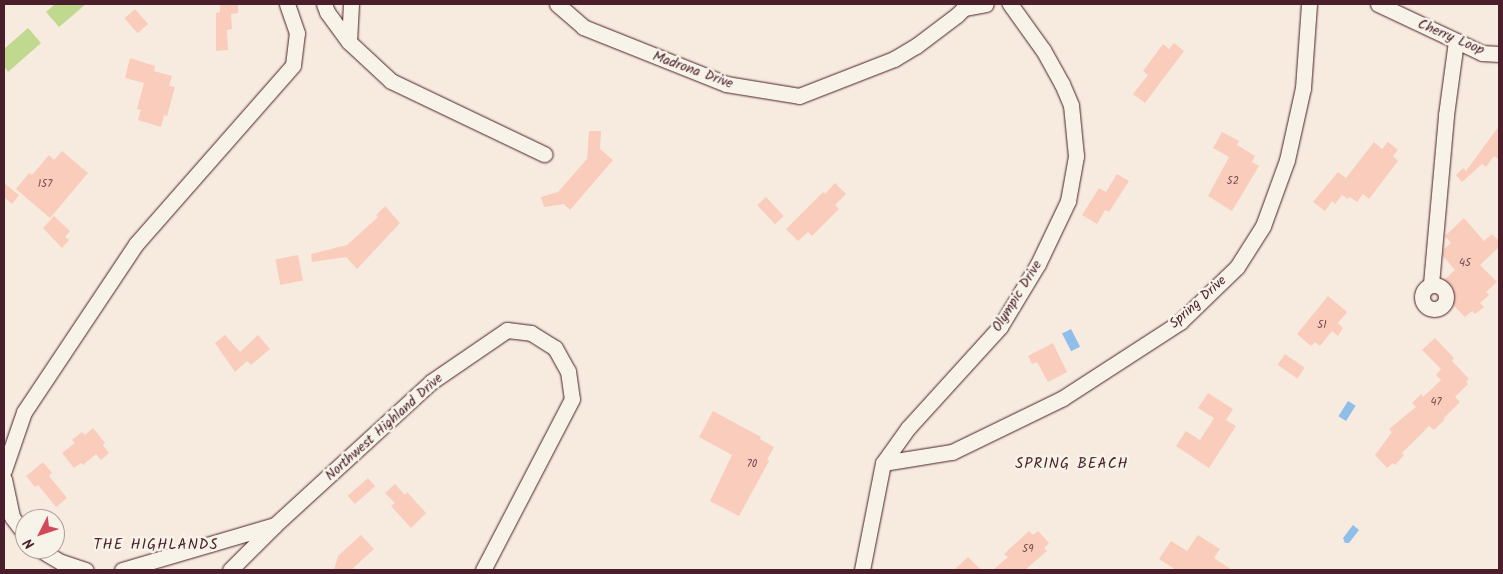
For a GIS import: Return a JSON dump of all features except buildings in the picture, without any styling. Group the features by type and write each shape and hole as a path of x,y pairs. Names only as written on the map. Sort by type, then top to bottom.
{"street":[{"path":"4,470 24,412 136,244 293,64 297,33 286,4"},
{"path":"324,4 327,12 349,42 391,81 544,154"},
{"path":"349,42 351,4"},
{"name":"Madrona Drive","path":"557,4 583,27 726,84 799,96 894,59 916,46 964,6"},
{"path":"964,6 986,4"},
{"name":"Spring Drive","path":"883,463 952,452 1063,398 1180,322 1237,267 1263,226 1287,160 1303,88 1309,4"},
{"name":"Cherry Loop","path":"1378,4 1482,53 1499,55"},
{"name":"Olympic Drive","path":"862,570 883,463 908,428 1000,327 1038,264 1068,201 1076,156 1071,105 1062,84 1043,50 1012,6"},
{"path":"1431,284 1446,115 1456,41"},
{"name":"Northwest Highland Drive","path":"122,570 275,525 431,382 507,330 531,333 555,348 568,371 572,399 483,570"},
{"path":"4,479 12,517 15,521"},
{"path":"230,570 275,525"},
{"path":"56,559 86,570"}],"green space":[{"path":"55,4 86,4 59,27 46,12"},
{"path":"28,28 41,43 8,72 4,66 4,49"}],"water":[{"path":"1071,329 1080,347 1071,351 1062,334"},
{"path":"1348,401 1356,406 1346,421 1338,416"},
{"path":"1353,525 1359,530 1349,543 1345,543 1343,538"}],"district":[{"name":"SPRING BEACH","path":"1072,465"},
{"name":"THE HIGHLANDS","path":"156,546"}]}
